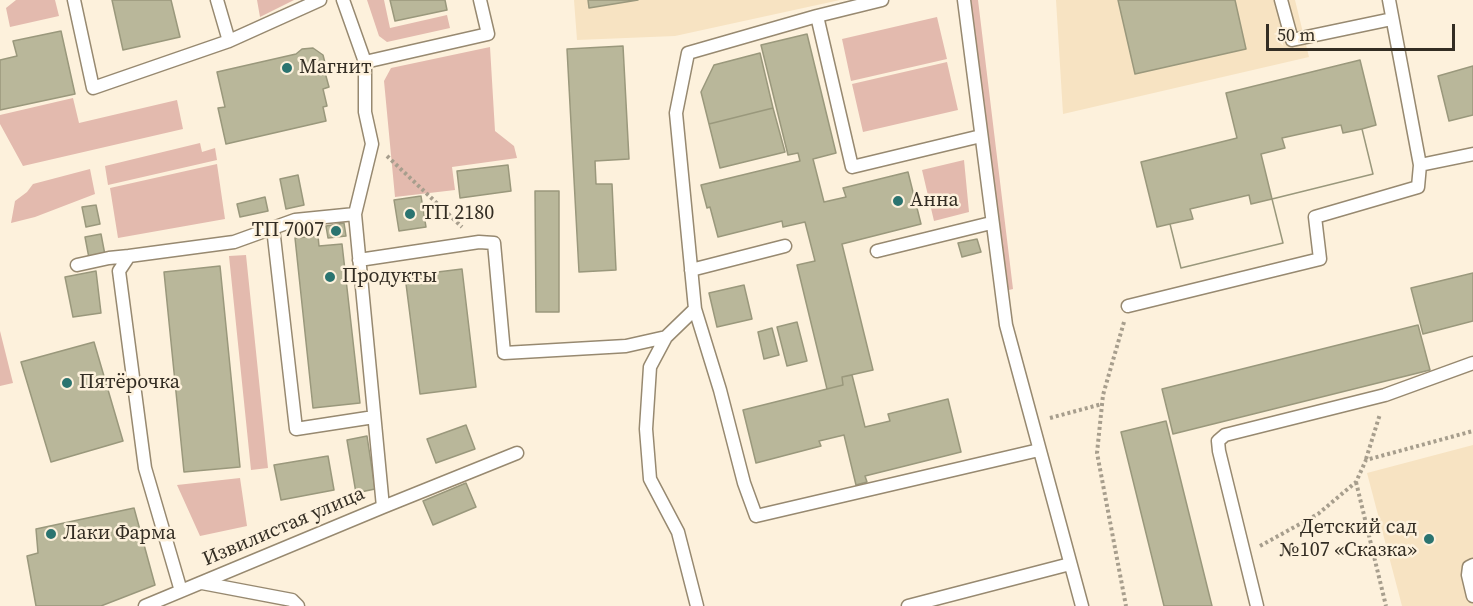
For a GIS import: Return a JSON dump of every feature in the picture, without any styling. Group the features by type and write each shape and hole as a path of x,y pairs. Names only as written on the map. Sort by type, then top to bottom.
{"lane":[{"path":"74,0 93,88 229,41 320,0"},
{"path":"217,0 229,41"},
{"path":"343,0 365,62 365,112 372,144 355,214 383,507"},
{"path":"365,62 488,34 480,0"},
{"path":"882,0 688,53 676,113 695,309 720,390 744,483 756,516 1039,450"},
{"path":"964,0 991,223 1006,325 1082,606"},
{"path":"1281,0 1292,40 1392,18"},
{"path":"1128,306 1320,259 1315,217 1418,187 1420,165 1389,0"},
{"path":"817,16 852,167 981,136"},
{"path":"1420,165 1473,154"},
{"path":"77,265 109,258 234,242 295,220 355,214"},
{"path":"877,251 991,223"},
{"path":"273,228 296,429 374,417"},
{"path":"359,260 479,242 494,243 504,353 626,346 666,337"},
{"path":"691,270 785,246"},
{"path":"129,256 119,271 145,468 182,591"},
{"path":"695,309 666,337 650,367 646,429 650,479 678,532 697,606"},
{"path":"1257,606 1218,451 1218,441 1225,435 1385,395 1473,363"},
{"name":"Извилистая улица","path":"145,606 517,453"},
{"path":"908,606 1070,564"},
{"path":"1473,565 1468,575 1473,596"},
{"name":"Извилистая улица","path":"201,583 292,600 298,606"}],"path":[{"path":"372,144 479,242"},
{"path":"1126,606 1097,453 1102,404 1128,306"},
{"path":"1244,555 1318,514 1356,482 1366,460 1385,395"},
{"path":"1032,423 1102,404"},
{"path":"1366,460 1473,431"},
{"path":"1356,482 1386,606"}],"shaded area":[{"path":"16,0 55,0 59,16 10,27 6,8"},
{"path":"257,0 294,0 260,17"},
{"path":"367,0 384,0 390,28 447,15 450,28 387,42 379,36"},
{"path":"574,0 840,0 675,36 577,40"},
{"path":"967,0 978,0 1013,289 1005,291"},
{"path":"1056,0 1295,0 1309,57 1063,114"},
{"path":"937,17 947,59 851,81 842,39"},
{"path":"490,47 495,131 514,146 517,158 452,167 455,190 395,197 384,81 391,68"},
{"path":"947,62 958,110 863,132 852,84"},
{"path":"73,98 79,123 177,100 183,129 23,166 0,124 0,115"},
{"path":"200,143 202,152 215,148 217,160 108,185 105,166"},
{"path":"964,160 969,212 934,221 922,170"},
{"path":"217,164 225,219 118,238 110,188"},
{"path":"90,169 95,194 35,217 11,223 15,201 33,184"},
{"path":"246,255 268,468 251,470 229,256"},
{"path":"0,331 13,383 0,386"},
{"name":"Детский сад №107 «Сказка»","path":"1473,445 1473,606 1402,606 1367,473"},
{"path":"240,478 247,526 200,536 177,485"}],"building":[{"path":"112,0 171,0 180,37 123,50"},
{"path":"390,0 445,0 447,10 395,21"},
{"path":"588,0 638,0 589,8"},
{"path":"1118,0 1235,0 1246,49 1135,74"},
{"path":"61,31 75,94 0,110 0,60 17,56 13,41"},
{"path":"807,34 836,153 813,159 824,202 846,197 843,188 908,172 921,224 842,244 873,370 842,377 843,385 827,389 797,265 815,261 805,222 783,227 782,221 718,237 701,185 800,161 798,153 788,155 761,45"},
{"path":"623,46 629,159 595,161 596,184 612,184 616,270 579,272 567,49"},
{"path":"313,48 323,55 325,63 324,69 329,87 323,89 327,106 323,107 326,121 226,144 218,108 225,107 217,72"},
{"path":"760,53 773,108 709,124 701,92 714,65"},
{"path":"1360,60 1376,125 1362,129 1373,174 1272,199 1283,243 1181,268 1170,224 1157,227 1141,162 1237,138 1226,93"},
{"path":"1473,66 1473,115 1449,121 1438,76"},
{"path":"773,108 785,152 720,168 709,124"},
{"path":"1341,125 1343,133 1362,129 1373,174 1272,199 1261,154 1285,148 1282,138"},
{"path":"508,165 511,191 460,198 457,171"},
{"path":"298,175 304,205 286,209 280,179"},
{"path":"535,191 559,191 559,312 536,312"},
{"path":"1249,195 1251,204 1272,199 1283,243 1181,268 1170,224 1193,219 1190,209"},
{"name":"ТП 2180","path":"421,196 426,227 399,231 394,200"},
{"path":"265,197 268,211 240,217 237,204"},
{"path":"96,205 100,224 86,227 82,207"},
{"name":"ТП 7007","path":"344,223 346,236 328,238 326,226"},
{"path":"101,234 105,255 89,258 85,237"},
{"path":"318,236 319,246 342,244 360,403 313,408 295,238"},
{"path":"977,239 981,252 962,257 958,243"},
{"path":"220,266 240,467 184,472 164,272"},
{"path":"462,269 476,387 420,394 405,276"},
{"path":"96,271 101,313 73,317 65,277"},
{"path":"1473,273 1473,321 1423,334 1411,288"},
{"path":"744,285 752,319 717,327 709,293"},
{"path":"797,322 807,361 787,366 777,327"},
{"path":"1418,325 1430,370 1173,434 1162,389"},
{"path":"772,328 779,355 764,359 758,332"},
{"name":"Пятёрочка","path":"94,342 123,441 51,462 21,362"},
{"path":"852,375 865,427 890,421 888,414 948,399 961,452 865,476 867,482 856,485 844,435 819,441 821,446 756,463 743,410 843,385 842,377"},
{"path":"1166,421 1212,606 1164,606 1121,432"},
{"path":"466,425 475,449 436,463 427,439"},
{"path":"367,436 375,489 356,493 347,440"},
{"path":"328,456 334,490 281,500 274,465"},
{"path":"466,483 476,507 433,525 423,501"},
{"path":"134,508 155,585 101,606 36,606 27,556 38,553 36,529"}],"place":[{"name":"Магнит","path":"287,68"},
{"name":"Анна","path":"898,201"},
{"name":"ТП 2180","path":"410,214"},
{"name":"ТП 7007","path":"336,231"},
{"name":"Продукты","path":"330,277"},
{"name":"Пятёрочка","path":"67,383"},
{"name":"Лаки Фарма","path":"51,534"},
{"name":"Детский сад №107 «Сказка»","path":"1429,539"}]}
